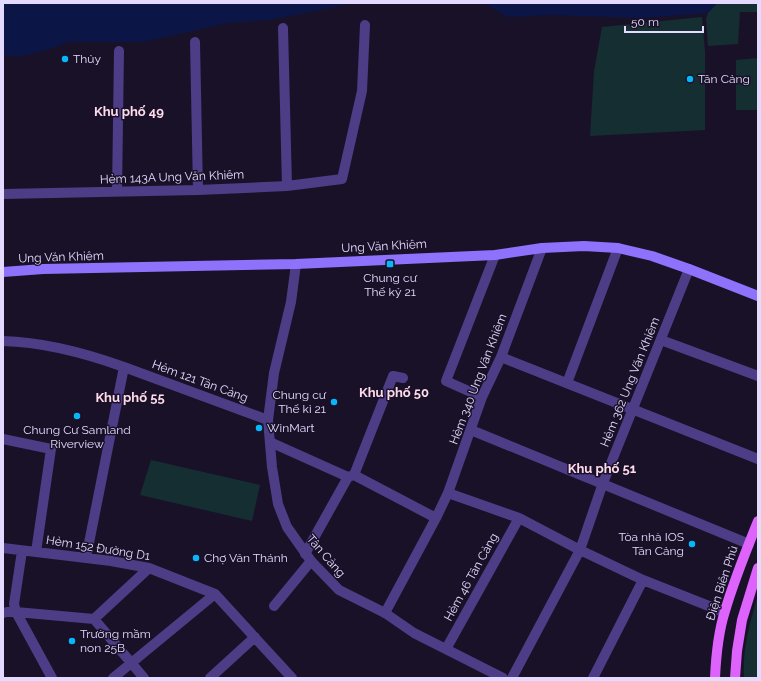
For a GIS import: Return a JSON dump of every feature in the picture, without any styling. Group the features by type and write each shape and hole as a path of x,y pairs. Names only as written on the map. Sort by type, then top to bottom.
{"main road":[{"name":"Ung Văn Khiêm","path":"3,272 43,269 296,264 496,255 542,248 584,246 618,248 652,256 758,296"},
{"name":"Điện Biên Phủ","path":"715,678 716,653 724,612 758,521"},
{"path":"735,678 737,651 742,620 758,568"}],"street":[{"name":"Hẻm 143A Ung Văn Khiêm","path":"3,194 198,190 287,186 342,179 362,91 365,25"},
{"path":"283,28 287,186"},
{"path":"195,42 198,190"},
{"path":"117,191 119,51"},
{"name":"Hẻm 340 Ung Văn Khiêm","path":"385,613 448,493 482,397 500,357 542,248"},
{"path":"567,383 618,248"},
{"path":"482,397 446,382 496,255"},
{"name":"Tân Cảng","path":"296,264 290,302 274,373 268,420 278,504 287,527 308,558 339,590 385,613 414,633 503,678"},
{"name":"Hẻm 362 Ung Văn Khiêm","path":"512,678 580,550 603,483 689,269"},
{"path":"661,340 758,376"},
{"name":"Hẻm 121 Tân Cảng","path":"3,341 20,341 101,358 268,420"},
{"path":"500,357 758,459"},
{"path":"86,558 124,367"},
{"path":"274,606 308,558 351,476 393,376 403,378"},
{"path":"471,430 749,544"},
{"path":"3,439 52,449 36,552"},
{"path":"270,442 351,476 436,518"},
{"path":"448,493 519,518 580,550 643,580 724,612"},
{"name":"Hẻm 46 Tân Cảng","path":"446,649 519,518"},
{"name":"Hẻm 152 Đường D1","path":"3,548 86,558 149,568 215,594 255,637 289,677"},
{"path":"22,551 14,604 16,612 52,678"},
{"path":"94,619 149,568"},
{"path":"593,678 643,580"},
{"path":"113,678 215,594"},
{"path":"3,613 16,612 94,619 144,678"},
{"path":"210,678 255,637"}],"green space":[{"path":"717,3 758,3 758,12 740,12 738,44 708,46 706,19 708,13"},
{"path":"702,17 705,51 705,130 590,136 594,71 602,27"},
{"path":"758,58 758,110 736,110 736,60"},
{"path":"151,460 260,485 252,521 140,495"},
{"path":"758,595 758,678 744,678 745,647"}],"shaded area":[{"path":"3,3 354,3 269,20 228,23 144,42 69,42 23,56 3,56"},
{"path":"485,3 717,3 708,13 642,18 550,15 507,17"}],"place":[{"name":"Thủy","path":"65,59"},
{"name":"Tân Cảng","path":"690,79"},
{"name":"Chung cư Thế kỷ 21","path":"390,264"},
{"name":"Chung cư Thế kỉ 21","path":"334,402"},
{"name":"Chung Cư Samland Riverview","path":"77,416"},
{"name":"WinMart","path":"259,428"},
{"name":"Tòa nhà IOS Tân Cảng","path":"692,544"},
{"name":"Chợ Văn Thánh","path":"196,558"},
{"name":"Trường mầm non 25B","path":"72,641"}],"district":[{"name":"Khu phố 49","path":"129,111"},
{"name":"Khu phố 50","path":"394,392"},
{"name":"Khu phố 55","path":"130,397"},
{"name":"Khu phố 51","path":"602,468"}]}
